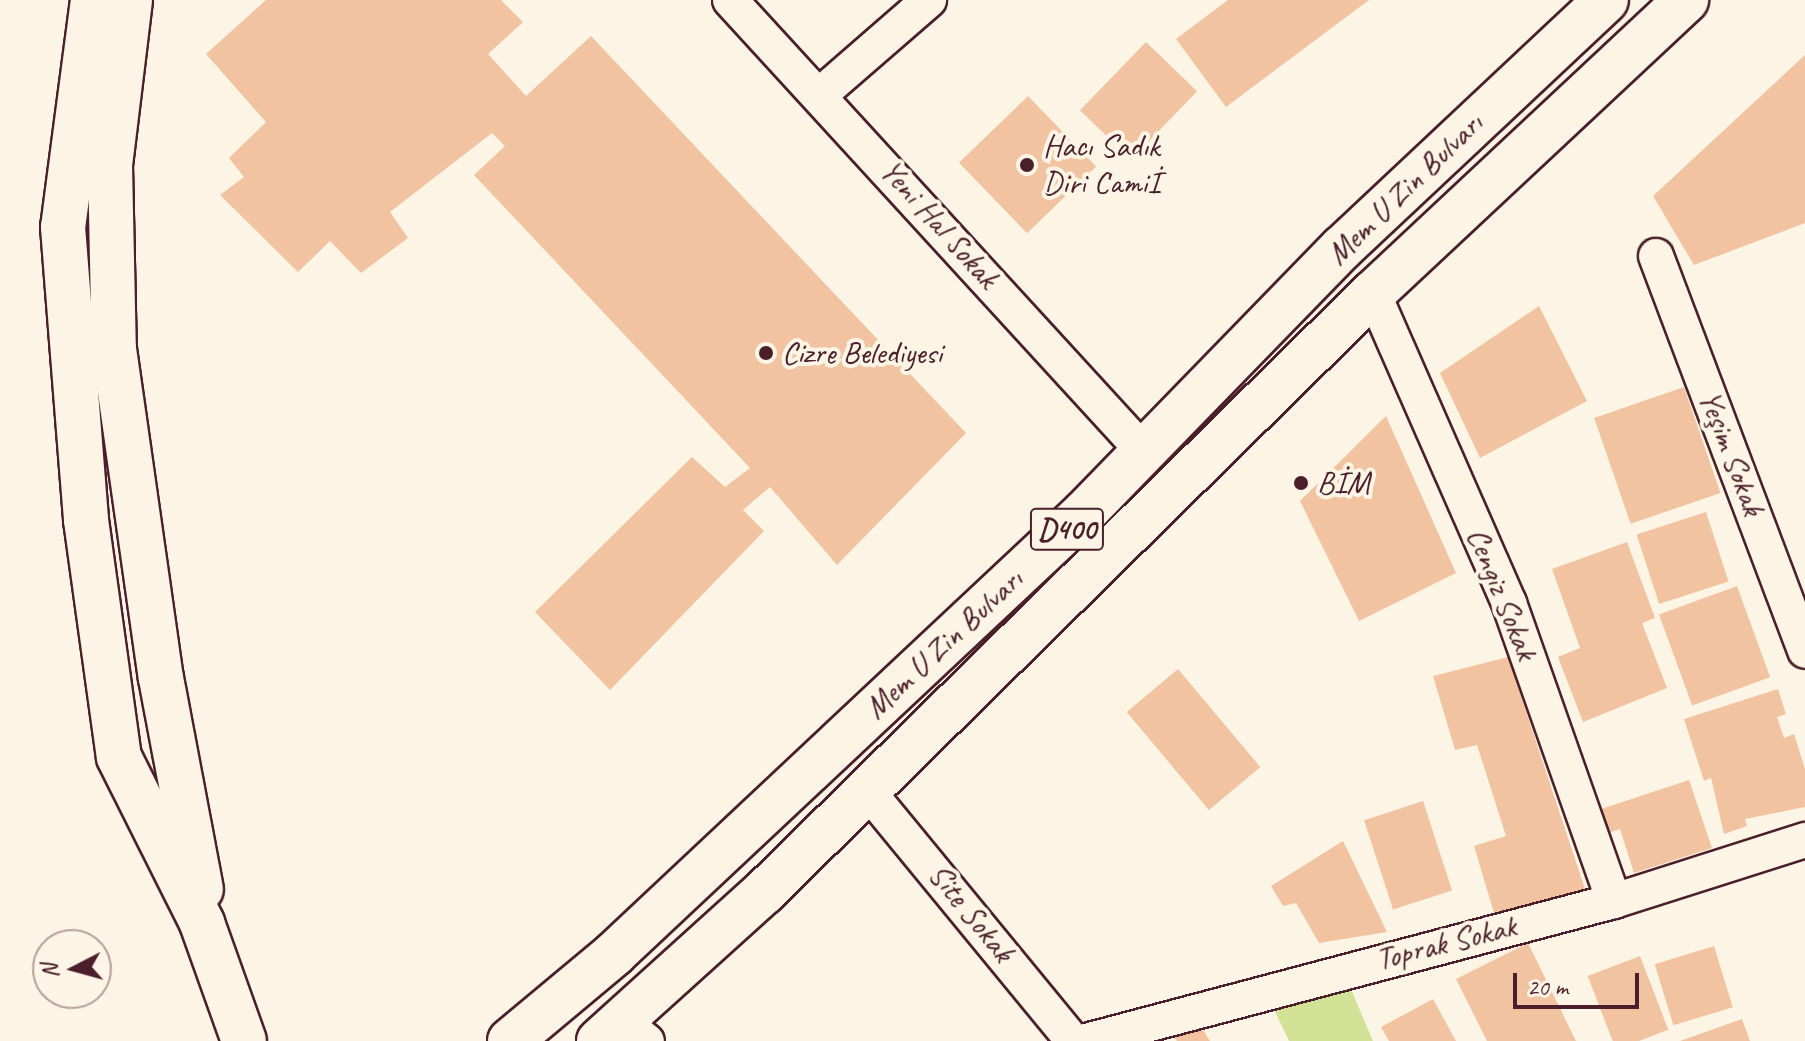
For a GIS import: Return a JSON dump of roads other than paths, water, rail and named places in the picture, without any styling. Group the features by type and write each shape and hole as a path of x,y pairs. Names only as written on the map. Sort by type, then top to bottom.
{"main road":[{"path":"93,0 63,227 86,520 119,757 202,923 244,1041"},
{"path":"130,0 110,165 114,349 202,923"},
{"name":"Mem U Zin Bulvarı","path":"510,1041 625,944 1144,452 1342,248 1606,0"},
{"name":"Mem U Zin Bulvarı","path":"623,1034 866,789 1116,554 1373,293 1686,0"}],"street":[{"name":"Yeni Hal Sokak","path":"730,0 822,93 1144,452"},
{"path":"822,93 929,0"},
{"name":"Yeşim Sokak","path":"1656,256 1805,651"},
{"name":"Cengiz Sokak","path":"1373,293 1509,603 1614,901"},
{"name":"Site Sokak","path":"866,789 1073,1041"},
{"name":"Toprak Sokak","path":"1086,1041 1614,901 1805,840"}],"place":[{"name":"Hacı Sadık Diri Camiİ","path":"1027,165"},
{"name":"Cizre Belediyesi","path":"766,353"},
{"name":"BİM","path":"1301,483"}]}
